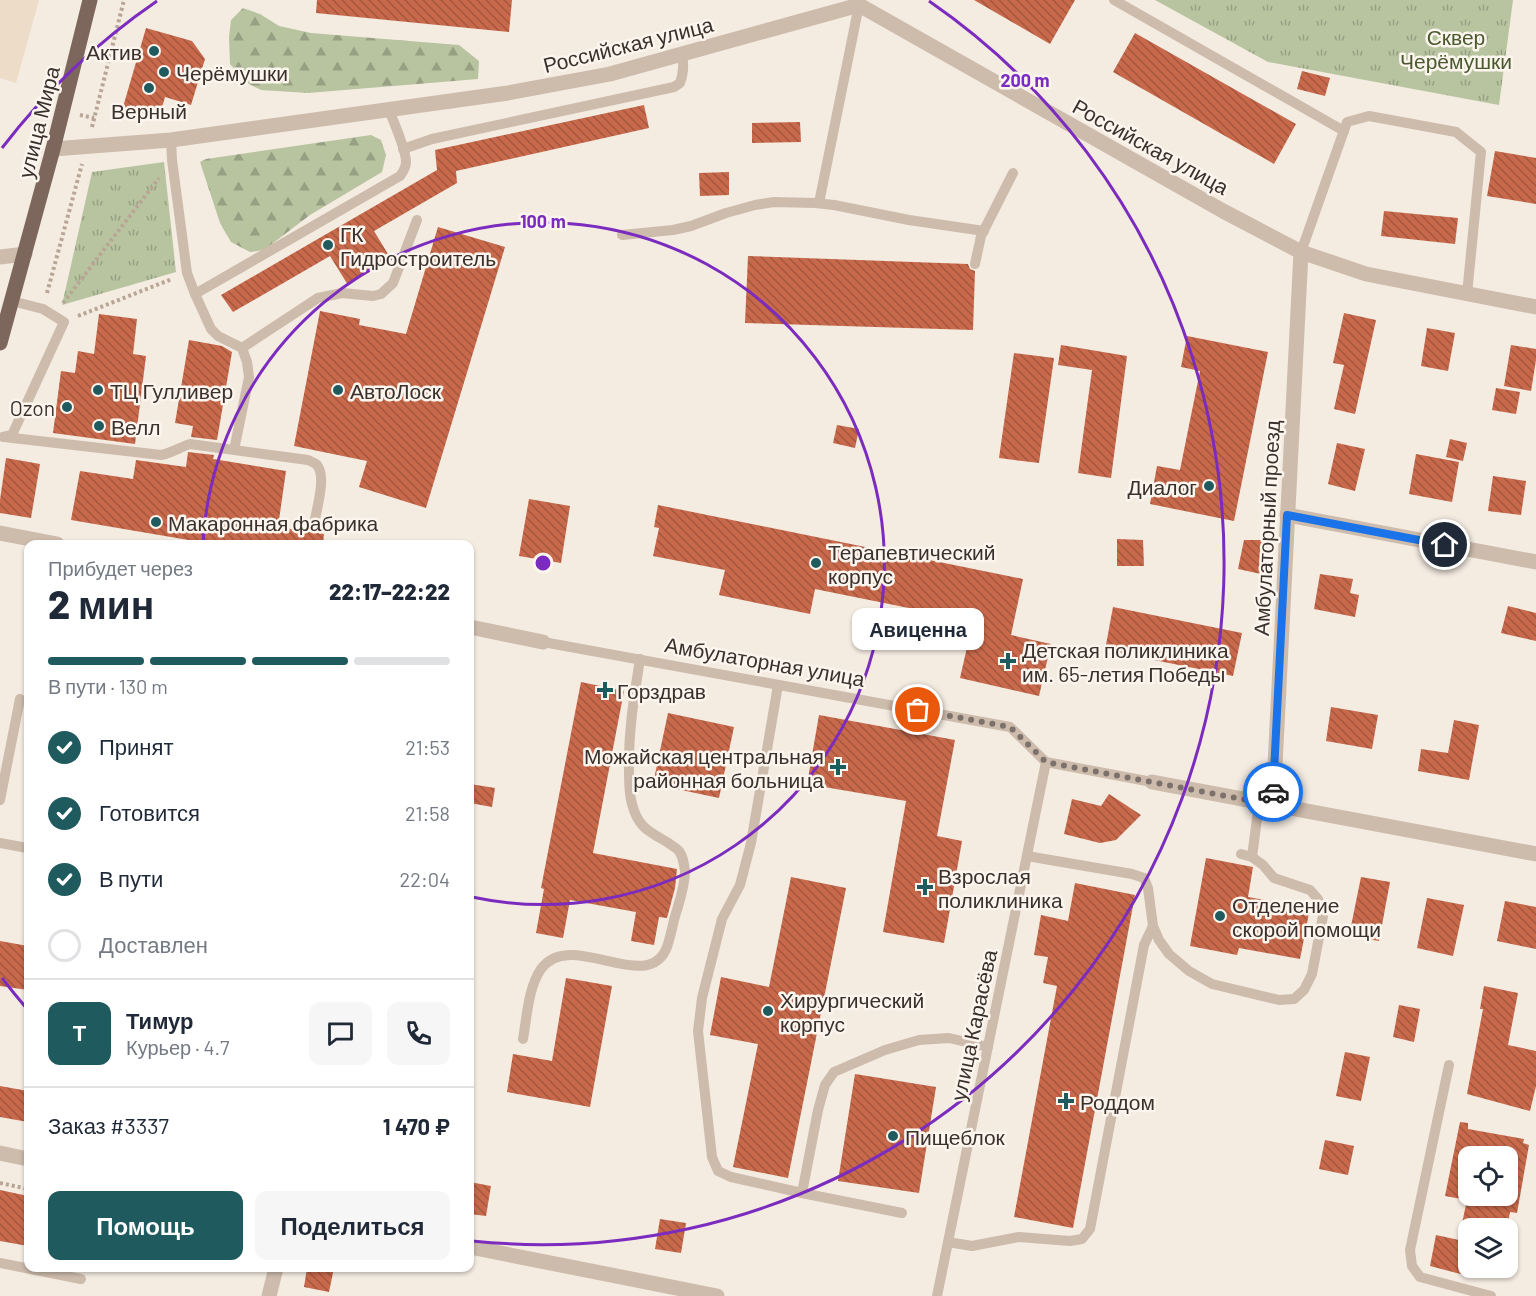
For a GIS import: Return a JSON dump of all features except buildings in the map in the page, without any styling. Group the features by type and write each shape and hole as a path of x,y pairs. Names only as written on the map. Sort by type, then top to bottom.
{"main road":[{"name":"улица Мира","path":"0,343 53,149 90,0"}],"street":[{"name":"Российская улица","path":"53,149 171,140 508,93 610,74 858,3 1223,211 1301,252 1366,274 1536,307"},
{"name":"Амбулаторный проезд","path":"1266,804 1287,515 1301,252"},
{"path":"0,257 25,254"},
{"path":"1287,515 1536,562"},
{"path":"0,533 36,540"},
{"name":"Амбулаторная улица","path":"474,628 543,642"},
{"path":"1152,782 1536,854"},
{"path":"0,1153 24,1158"},
{"path":"474,1248 717,1296"},
{"path":"269,1296 275,1272"}],"lane":[{"path":"1114,0 1344,131"},
{"path":"819,203 858,3"},
{"path":"403,149 440,137 674,87 680,83 683,76 682,54"},
{"path":"195,294 400,176 405,170 406,162 389,110"},
{"path":"1301,252 1347,122 1369,117 1456,132 1481,152 1467,294"},
{"path":"171,140 187,273 211,329 218,336 242,348 247,362 249,377 234,450"},
{"path":"975,264 981,236 1013,173"},
{"path":"622,235 673,230 726,213 774,202 819,203 984,231"},
{"path":"242,348 318,298 342,293 373,296 381,294 393,283 417,220"},
{"path":"2,437 12,435 64,322 44,309 12,301"},
{"path":"2,437 161,455 169,454 190,444 308,460 316,464 321,474 314,525"},
{"name":"Амбулаторная улица","path":"543,642 1010,727 1046,762"},
{"path":"523,1039 531,993 537,975 552,958 575,954 633,966 647,966 660,959 667,948 685,872 682,857 677,849 645,830 632,805 629,792 629,731 640,659"},
{"path":"778,685 751,843 740,885 722,919 702,998 698,1031 712,1157 718,1171 731,1177 902,1213"},
{"path":"0,800 20,699"},
{"path":"1046,762 1152,782"},
{"name":"улица Карасёва","path":"937,1296 1046,762"},
{"path":"1252,857 1266,804"},
{"path":"0,843 24,847"},
{"path":"1027,856 1144,878 1148,888 1153,926 1159,940 1168,954 1189,971 1212,984 1279,1000 1294,999 1304,990 1312,974 1323,916 1318,899 1310,890 1274,878 1263,865 1252,857 1240,854"},
{"path":"948,1242 972,1246 1019,1237 1082,1239 1090,1229 1144,945 1153,926"},
{"path":"802,1193 818,1110 825,1085 834,1072 885,1050 919,1040 949,1038 988,1047"},
{"path":"1449,1065 1410,1250 1412,1266 1420,1277 1491,1296"},
{"path":"0,1263 24,1268"},
{"path":"46,1272 81,1279"}],"path":[{"path":"90,132 124,0"},
{"path":"44,309 83,158"},
{"path":"54,316 172,160"},
{"path":"64,322 187,273"},
{"path":"0,1183 24,1188"}],"green space":[{"name":"Сквер Черёмушки","path":"1155,0 1513,0 1499,105 1268,62"},
{"path":"243,8 260,14 279,26 311,33 459,45 479,61 478,79 308,93 261,90 249,84 230,64 231,20"},
{"path":"371,135 381,140 386,155 382,172 310,215 264,250 250,252 231,242 220,223 200,162 206,159"},
{"path":"164,162 176,272 62,305 92,172"}],"shaded area":[{"path":"0,0 39,0 16,83 0,78"}],"way so far":[{"path":"918,710 1010,727 1046,762 1273,805 1273,792"}],"place":[{"name":"Актив","path":"154,51"},
{"name":"Черёмушки","path":"164,72"},
{"name":"Верный","path":"149,88"},
{"name":"ГК Гидростроитель","path":"328,245"},
{"name":"ТЦ Гулливер","path":"98,390"},
{"name":"АвтоЛоск","path":"338,390"},
{"name":"Ozon","path":"67,407"},
{"name":"Велл","path":"99,426"},
{"name":"Диалог","path":"1209,486"},
{"name":"Макаронная фабрика","path":"156,522"},
{"name":"Терапевтический корпус","path":"816,563"},
{"name":"Детская поликлиника им. 65-летия Победы","path":"1008,661"},
{"name":"Горздрав","path":"605,690"},
{"name":"Авиценна","path":"918,710"},
{"name":"Можайская центральная районная больница","path":"838,767"},
{"name":"Взрослая поликлиника","path":"925,887"},
{"name":"Отделение скорой помощи","path":"1220,916"},
{"name":"Хирургический корпус","path":"768,1011"},
{"name":"Роддом","path":"1066,1101"},
{"name":"Пищеблок","path":"893,1136"}],"route":[{"path":"1273,792 1287,515 1445,545"}]}
